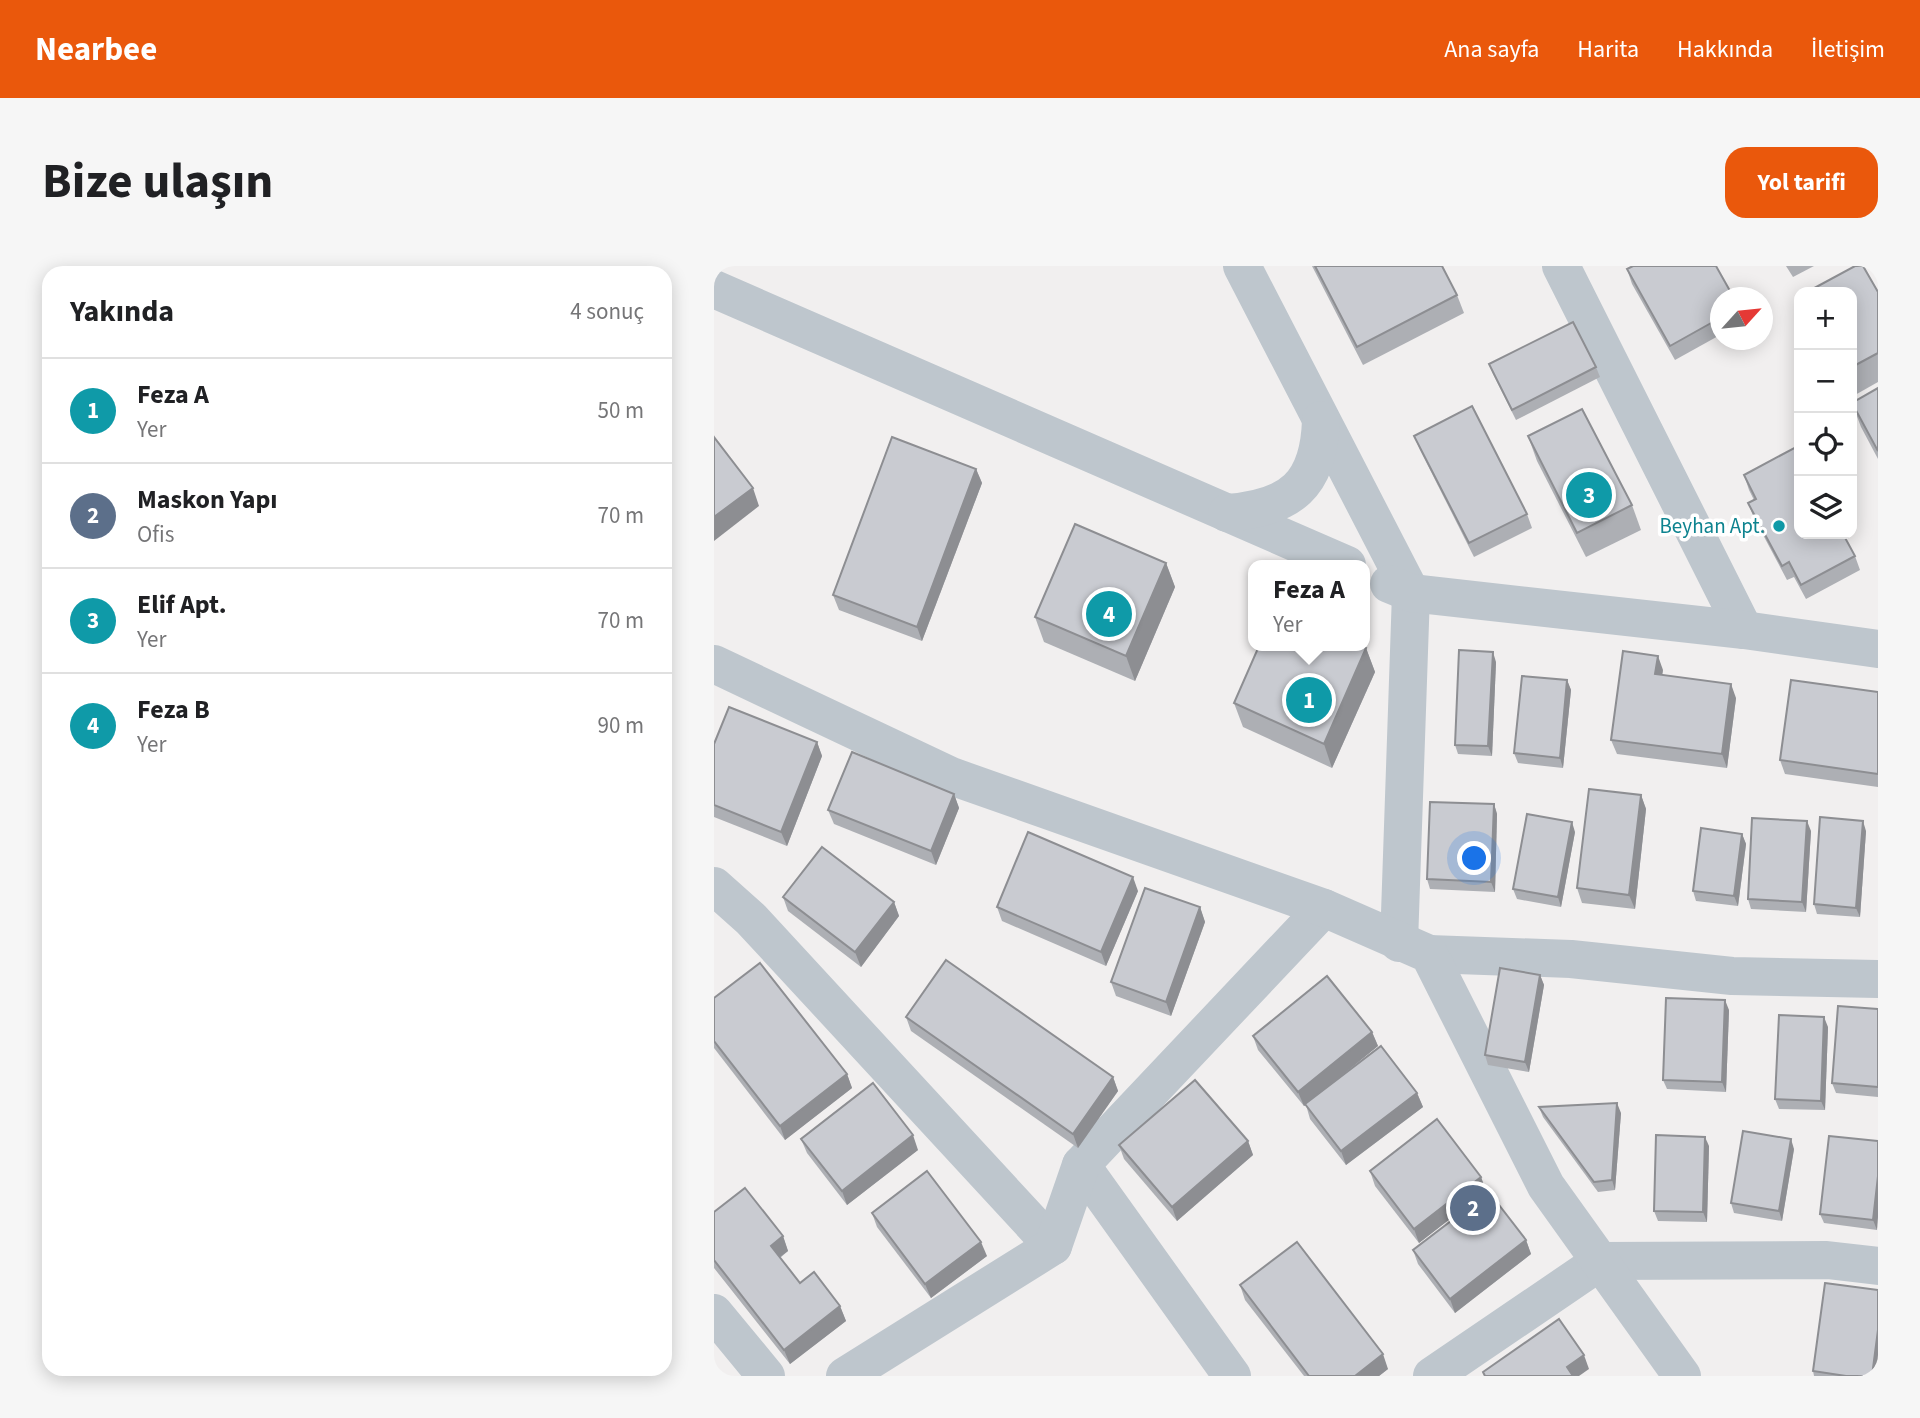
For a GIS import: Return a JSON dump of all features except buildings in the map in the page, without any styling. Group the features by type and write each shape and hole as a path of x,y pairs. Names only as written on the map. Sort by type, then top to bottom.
{"street":[{"path":"1242,266 1411,593 1414,948 1546,1186 1682,1376"},
{"path":"1561,266 1744,630"},
{"path":"714,289 1335,560"},
{"path":"1227,513 1258,511 1288,498 1308,477 1320,451 1321,420"},
{"path":"1370,575 1411,593 1744,630 1878,649"},
{"path":"714,664 951,776 1324,908 1414,948 1571,958 1732,976 1878,979"},
{"path":"714,886 751,919 1053,1246"},
{"path":"845,1376 1053,1246 1081,1166 1324,908"},
{"path":"1081,1166 1232,1376"},
{"path":"1432,1376 1601,1261 1826,1260 1878,1266"},
{"path":"714,1314 766,1376"}],"place":[{"name":"Elif Apt.","path":"1589,495"},
{"name":"Beyhan Apt.","path":"1779,526"},
{"name":"Feza B","path":"1109,614"},
{"name":"Feza A","path":"1309,700"},
{"name":"Maskon Yapı","path":"1473,1208"}]}
